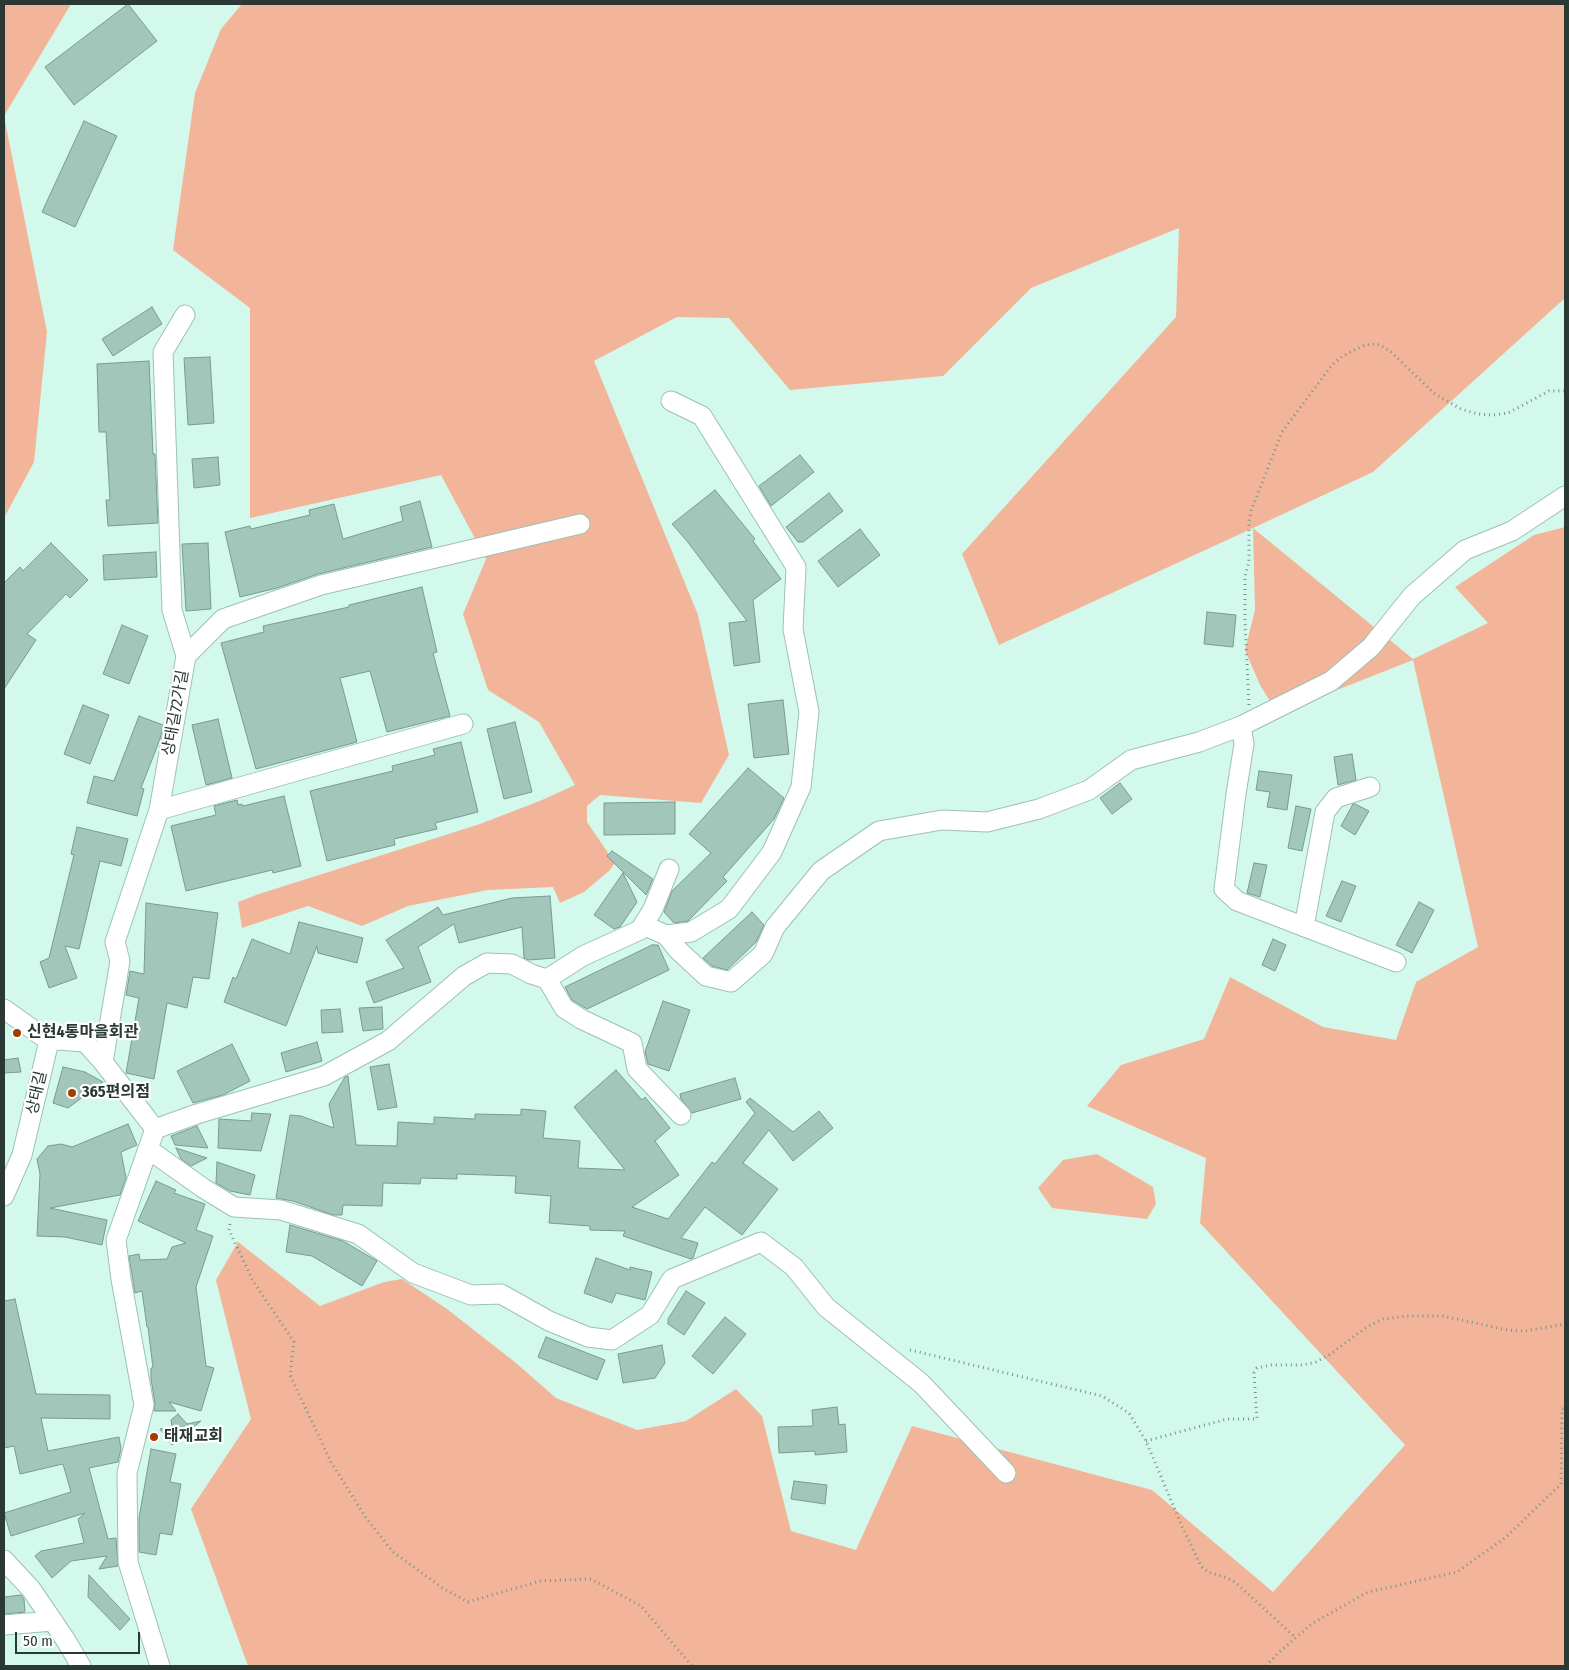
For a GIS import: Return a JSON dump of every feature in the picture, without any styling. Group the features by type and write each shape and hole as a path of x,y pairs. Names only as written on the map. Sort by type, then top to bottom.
{"street":[{"path":"185,315 163,352 172,610 186,656"},
{"path":"666,935 691,932 729,909 772,852 801,786 809,712 793,629 796,568 702,416 671,401"},
{"path":"643,925 666,935 677,949 706,976 731,982 763,954 775,927 820,870 879,831 942,820 987,822 1039,809 1090,790 1131,760 1198,742 1247,723 1331,681 1371,647 1412,596 1465,550 1512,531 1565,496"},
{"name":"상태길72가길","path":"103,1062 120,961 115,942 159,810 186,656 222,620 321,585 580,524"},
{"path":"1247,723 1224,889 1237,901 1396,962"},
{"path":"159,810 463,724"},
{"path":"1304,927 1326,812 1336,798 1370,787"},
{"path":"547,979 583,956 640,930 653,909 669,869"},
{"path":"155,1129 197,1114 324,1076 388,1040 464,976 487,963 512,964 531,974 547,979 564,1008 581,1019 632,1043 637,1069 681,1115"},
{"path":"4,1010 49,1041 85,1042 155,1129"},
{"name":"상태길","path":"4,1196 22,1155 49,1041"},
{"path":"155,1129 116,1240 121,1279 144,1405 127,1472 128,1562 160,1666"},
{"path":"148,1149 203,1188 234,1207 281,1210 358,1234 413,1274 471,1295 501,1294 549,1321 588,1337 612,1340 650,1315 672,1279 761,1242 794,1267 826,1308 921,1383 1006,1473"},
{"path":"4,1560 31,1589 80,1666"},
{"path":"4,1625 53,1621"}],"path":[{"path":"1247,723 1245,576 1249,562 1251,512 1282,432 1332,365 1352,350 1365,345 1380,345 1391,352 1435,394 1461,408 1478,414 1494,415 1508,413 1550,391 1565,391"},
{"path":"234,1207 229,1230 253,1281 294,1342 290,1375 307,1413 331,1462 366,1518 393,1552 444,1589 468,1602 540,1581 591,1579 641,1606 692,1666"},
{"path":"1146,1440 1227,1419 1257,1418 1254,1373 1257,1368 1271,1365 1303,1365 1316,1362 1329,1355 1367,1327 1383,1319 1407,1316 1443,1316 1507,1330 1525,1331 1565,1324"},
{"path":"908,1349 918,1353 1102,1396 1129,1413 1146,1440 1181,1524 1201,1566 1208,1572 1235,1582 1296,1638"},
{"path":"1266,1666 1313,1623 1368,1592 1457,1572 1505,1538 1561,1484 1562,1409 1565,1408"}],"shaded area":[{"path":"4,4 71,4 4,116"},
{"path":"242,4 1565,4 1565,298 1373,472 999,645 962,554 1176,317 1179,228 1031,288 943,376 790,390 729,318 677,317 594,361 698,615 729,755 701,803 600,795 587,806 587,822 615,863 609,871 584,892 560,903 553,887 488,890 408,906 362,926 308,906 242,928 238,902 480,824 575,785 539,722 488,690 463,614 486,559 441,475 250,518 250,308 173,250 195,93 221,29"},
{"path":"4,116 47,332 34,462 4,518"},
{"path":"1565,527 1565,1666 248,1666 191,1509 251,1419 216,1280 238,1242 320,1306 384,1282 402,1279 447,1309 516,1363 556,1398 637,1430 686,1421 736,1389 762,1416 791,1531 856,1550 912,1426 1152,1490 1273,1592 1405,1445 1200,1223 1206,1158 1087,1106 1121,1065 1204,1039 1230,977 1323,1027 1396,1040 1416,982 1478,947 1413,660 1332,692 1280,717 1260,685 1245,650 1255,610 1253,528 1413,659 1488,623 1455,587 1534,535"},
{"path":"1097,1154 1153,1187 1156,1204 1147,1219 1052,1208 1038,1188 1063,1160"}],"building":[{"path":"128,4 157,41 74,105 45,67"},
{"path":"84,121 117,136 75,227 42,212"},
{"path":"152,307 162,324 113,356 102,339"},
{"path":"210,357 214,423 188,425 184,358"},
{"path":"149,361 158,523 108,526 106,500 110,500 106,432 99,432 97,364"},
{"path":"800,455 814,472 771,506 759,486"},
{"path":"218,457 220,485 194,488 192,459"},
{"path":"715,490 755,539 753,541 781,579 753,600 760,662 734,666 729,623 747,621 672,524"},
{"path":"829,493 843,511 803,542 798,542 786,527"},
{"path":"420,501 432,547 318,574 277,588 240,597 225,532 250,526 251,529 310,515 309,510 334,504 343,539 403,521 400,507"},
{"path":"860,529 880,555 838,587 818,561"},
{"path":"51,543 88,580 70,598 66,594 27,634 36,640 4,689 4,583 20,567 23,571"},
{"path":"208,543 211,609 186,611 182,544"},
{"path":"156,552 157,577 104,580 103,555"},
{"path":"422,587 437,652 433,653 450,716 387,732 370,671 340,678 357,742 256,769 221,643 264,632 263,626 349,607 349,605"},
{"path":"1207,612 1236,615 1233,647 1204,644"},
{"path":"122,625 148,636 129,684 103,674"},
{"path":"783,700 789,754 754,758 748,704"},
{"path":"83,705 109,715 90,764 64,754"},
{"path":"139,716 163,725 160,739 141,788 144,789 137,816 87,803 94,776 114,781"},
{"path":"218,719 232,778 206,785 192,725"},
{"path":"515,722 532,792 504,799 487,729"},
{"path":"461,742 478,812 435,823 437,829 394,839 395,845 327,861 310,791 393,771 392,766 435,755 433,749"},
{"path":"1352,754 1356,780 1338,785 1334,757"},
{"path":"748,768 784,798 774,819 723,877 727,881 688,921 674,923 664,912 672,891 711,853 689,834"},
{"path":"1259,771 1292,775 1287,810 1267,807 1270,792 1256,790"},
{"path":"1120,783 1132,799 1112,814 1100,798"},
{"path":"284,796 301,866 273,873 272,870 186,891 171,826 216,815 214,806 237,800 238,805 242,804 243,806"},
{"path":"675,802 675,834 604,835 604,803"},
{"path":"1353,804 1369,811 1355,835 1341,826"},
{"path":"1296,806 1311,809 1302,851 1288,848"},
{"path":"77,827 128,839 121,866 100,861 79,949 65,946 77,978 49,988 40,962 49,958 74,855 71,854"},
{"path":"612,851 653,879 646,895 607,856"},
{"path":"1254,863 1267,865 1260,897 1247,893"},
{"path":"623,873 637,902 620,927 614,929 594,915"},
{"path":"1342,881 1356,886 1341,922 1326,916"},
{"path":"550,896 555,958 529,960 524,958 522,927 459,943 454,924 418,947 431,982 374,1003 366,982 404,968 386,940 438,907 443,915 512,898"},
{"path":"1419,902 1434,910 1412,953 1396,945"},
{"path":"146,903 218,913 209,979 193,977 187,1008 167,1003 154,1079 126,1073 139,998 126,995 130,971 144,974"},
{"path":"752,912 764,925 756,942 727,970 712,966 703,958"},
{"path":"299,922 363,938 357,963 318,953 317,946 286,1026 224,1002 233,977 236,979 252,939 290,954"},
{"path":"1273,939 1286,945 1275,971 1262,965"},
{"path":"652,945 658,945 669,970 587,1009 572,1000 565,987"},
{"path":"663,1001 690,1010 669,1071 648,1064 645,1052"},
{"path":"382,1007 383,1029 363,1031 359,1008"},
{"path":"340,1009 343,1032 322,1033 321,1010"},
{"path":"317,1042 322,1061 286,1072 281,1053"},
{"path":"232,1044 250,1081 223,1095 193,1103 177,1071"},
{"path":"18,1058 21,1072 4,1073 4,1060"},
{"path":"389,1064 397,1107 378,1110 370,1067"},
{"name":"365편의점","path":"63,1067 85,1072 103,1082 68,1108 53,1103"},
{"path":"616,1070 642,1100 645,1097 670,1128 655,1141 679,1175 632,1207 668,1219 712,1162 715,1164 755,1113 746,1102 750,1098 793,1132 819,1111 833,1128 793,1161 769,1130 743,1163 778,1189 742,1235 705,1207 681,1238 698,1243 691,1259 623,1236 625,1231 590,1230 590,1226 549,1223 551,1196 515,1193 516,1176 457,1174 457,1179 421,1178 420,1184 383,1183 382,1206 343,1205 342,1215 333,1215 293,1201 276,1198 290,1115 301,1116 334,1128 329,1104 345,1077 348,1076 356,1145 397,1146 398,1122 434,1124 434,1117 475,1119 475,1114 521,1115 521,1109 546,1111 543,1138 580,1141 578,1168 625,1170 574,1107"},
{"path":"735,1078 741,1099 692,1113 681,1099 680,1094"},
{"path":"252,1113 271,1114 261,1151 218,1148 219,1119 251,1121"},
{"path":"128,1124 137,1145 121,1152 126,1178 120,1195 50,1208 107,1220 102,1245 65,1237 37,1236 40,1174 37,1159 48,1146 61,1144 72,1147"},
{"path":"197,1126 208,1148 175,1145 171,1136"},
{"path":"176,1148 207,1158 191,1166 181,1159"},
{"path":"217,1162 255,1175 250,1195 230,1191 216,1183"},
{"path":"156,1181 176,1190 174,1193 205,1204 196,1230 213,1236 196,1287 206,1366 214,1368 201,1411 169,1402 176,1411 154,1411 155,1403 151,1379 151,1368 153,1368 148,1327 142,1291 135,1293 129,1256 139,1254 140,1260 167,1259 172,1247 186,1243 138,1221"},
{"path":"290,1225 343,1241 377,1261 362,1286 312,1256 286,1252"},
{"path":"596,1258 630,1270 630,1267 652,1272 645,1300 616,1293 612,1303 584,1293"},
{"path":"686,1291 705,1303 684,1335 668,1324 668,1319"},
{"path":"15,1299 36,1394 110,1395 110,1419 41,1418 48,1451 119,1437 121,1449 118,1462 89,1468 108,1539 116,1538 118,1566 99,1569 107,1556 71,1561 52,1578 35,1556 41,1551 84,1543 78,1519 85,1513 11,1536 4,1513 71,1492 63,1464 20,1474 14,1446 4,1448 4,1301"},
{"path":"725,1317 746,1334 713,1374 692,1356"},
{"path":"546,1337 605,1360 597,1380 538,1357"},
{"path":"662,1345 665,1363 655,1378 623,1383 618,1354"},
{"path":"837,1407 839,1425 845,1424 847,1452 815,1455 815,1451 779,1453 778,1427 813,1426 812,1410"},
{"path":"178,1414 187,1424 201,1421 172,1445 160,1429 172,1427 171,1420"},
{"path":"151,1449 176,1454 170,1482 181,1484 172,1535 160,1533 156,1555 139,1552 139,1518"},
{"path":"794,1481 827,1485 825,1504 791,1499"},
{"path":"89,1575 130,1619 120,1630 88,1597"},
{"path":"21,1595 24,1599 25,1612 4,1614 4,1597"}],"place":[{"name":"신현4통마을회관","path":"17,1033"},
{"name":"365편의점","path":"72,1093"},
{"name":"태재교회","path":"154,1437"}]}
